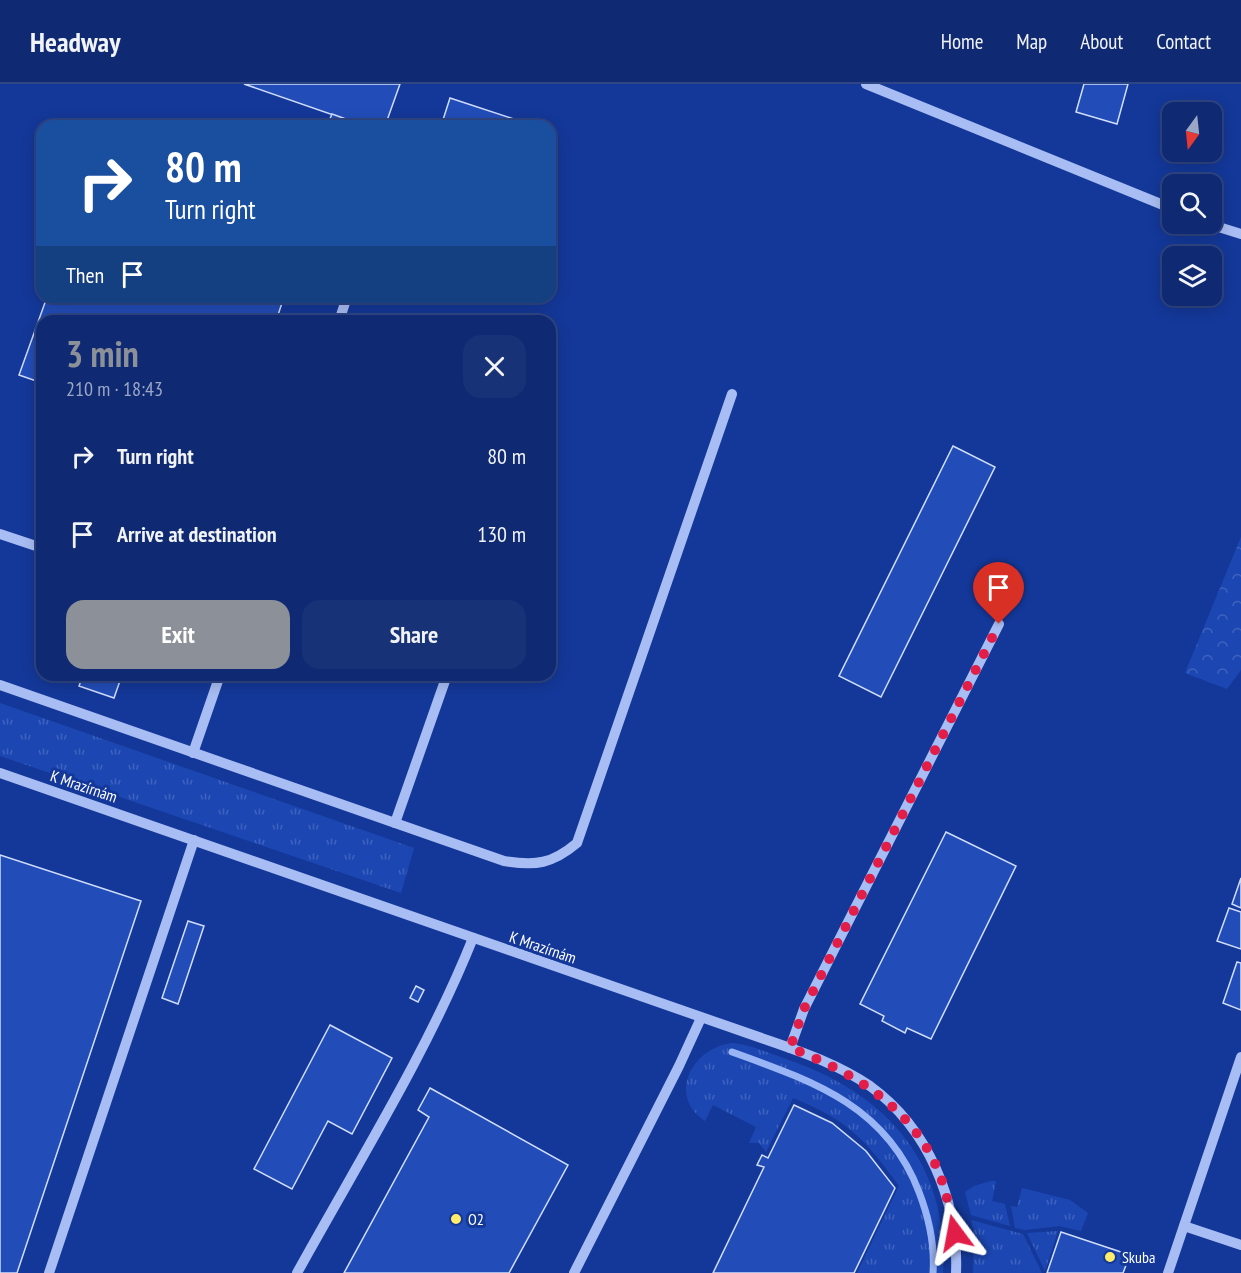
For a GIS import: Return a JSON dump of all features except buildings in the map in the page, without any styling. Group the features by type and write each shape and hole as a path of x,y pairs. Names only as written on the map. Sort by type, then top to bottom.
{"street":[{"path":"866,84 1162,205"},
{"path":"1222,228 1241,234"},
{"path":"0,685 504,861 531,865 560,857 577,843 732,393"},
{"path":"0,534 36,546"},
{"path":"790,1048 804,1009 999,624"},
{"path":"193,753 218,681"},
{"path":"395,822 445,681"},
{"name":"K Mrazírnám","path":"0,773 829,1063 871,1087 911,1126 924,1143 943,1183 955,1233 956,1273"},
{"path":"49,1273 195,840"},
{"path":"297,1273 411,1065 458,975 473,938"},
{"path":"574,1273 680,1066 700,1018"},
{"path":"1168,1273 1241,1057"},
{"path":"1184,1226 1241,1245"}],"green space":[{"path":"1241,537 1241,670 1227,689 1185,673"},
{"path":"0,703 414,848 401,893 0,756"},
{"path":"733,1043 746,1046 822,1073 854,1091 881,1112 904,1137 922,1165 935,1198 942,1233 943,1273 934,1273 932,1244 932,1273 857,1273 899,1186 865,1143 842,1123 793,1098 766,1152 759,1143 749,1143 756,1127 713,1105 705,1121 693,1110 687,1098 686,1086 689,1074 706,1053 719,1046","holes":["735,1053 776,1065 814,1081 848,1102 878,1127 902,1156 921,1190 931,1229 932,1243 917,1187 903,1161 865,1117 842,1099 816,1085 751,1062"]},
{"path":"996,1181 992,1201 1005,1204 1010,1226 971,1215 965,1192 974,1186"},
{"path":"1022,1188 1070,1200 1088,1213 1081,1231 1059,1226 1025,1230 1015,1228 1011,1206 1017,1207"},
{"path":"971,1220 1023,1234 1042,1273 973,1273 974,1236"},
{"path":"1058,1231 1045,1271 1027,1233"}],"waterway":[{"path":"732,1052 818,1086 843,1100 866,1117 887,1138 905,1162 923,1202 932,1242 933,1273"}],"place":[{"name":"O2","path":"456,1219"},
{"name":"Skuba","path":"1110,1257"}],"route":[{"path":"955,1233 943,1183 924,1143 911,1126 871,1087 833,1065 790,1048 804,1009 999,624"}]}
